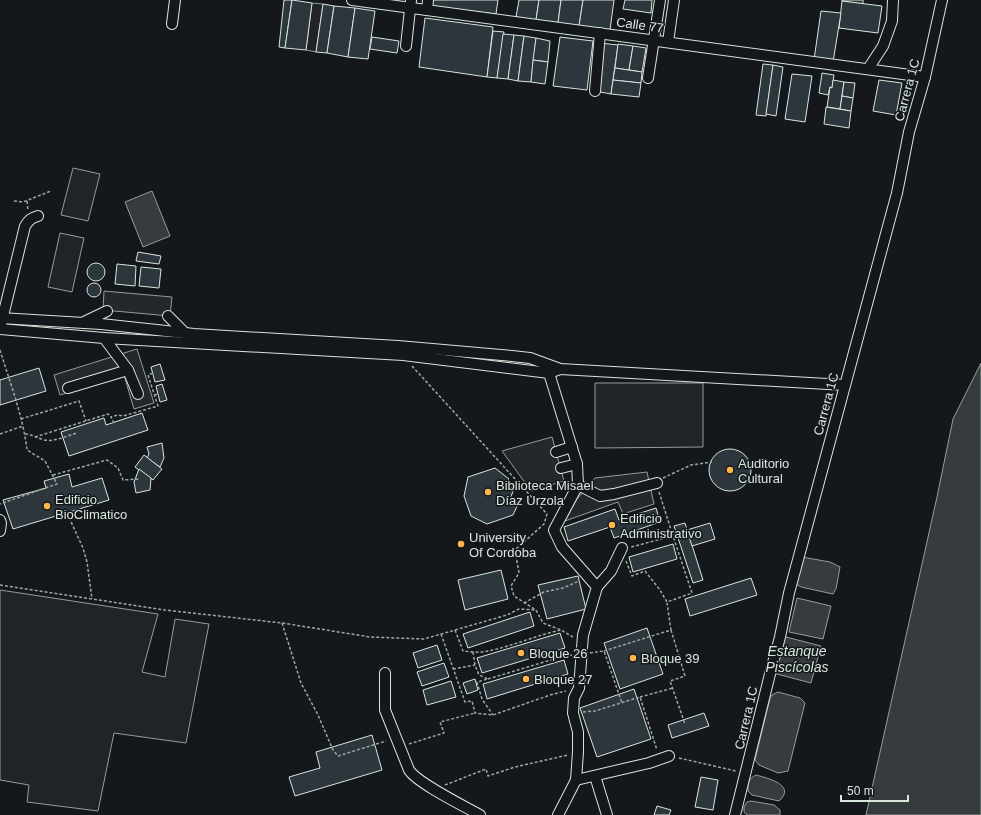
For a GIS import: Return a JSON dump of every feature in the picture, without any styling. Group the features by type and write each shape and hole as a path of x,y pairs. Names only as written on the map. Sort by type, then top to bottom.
{"street":[{"path":"172,24 175,0"},
{"name":"Calle 77","path":"352,0 427,5 600,33 925,76"},
{"path":"648,78 660,0"},
{"path":"668,42 674,0"},
{"path":"868,69 883,46 892,21 893,0"},
{"name":"Carrera 1C","path":"735,815 780,637 789,593 897,193 909,132 925,76 942,0"},
{"path":"406,46 410,4"},
{"path":"595,91 600,33"},
{"path":"1,323 25,226 28,220 32,217 38,216"},
{"path":"82,323 107,311"},
{"path":"168,316 191,337"},
{"path":"1,323 82,323 191,337 403,355 549,373 560,369"},
{"path":"1,323 104,338 191,337"},
{"path":"104,338 128,370 138,394"},
{"path":"298,345 398,346 512,356 541,362 560,369 845,385"},
{"path":"541,362 549,373 577,464 578,485 554,530 562,547 597,587"},
{"path":"68,388 128,370"},
{"path":"556,452 572,446"},
{"path":"561,468 577,464"},
{"path":"578,485 600,496 620,493 657,483"},
{"path":"0,520 0,531"},
{"path":"558,815 576,780 578,732 573,713 574,698 579,688 583,635 597,587 611,572 622,548"},
{"path":"384,673 385,710 412,775 480,815"},
{"path":"576,780 650,763 664,758"},
{"path":"595,776 607,815"}],"path":[{"path":"14,201 23,202 51,191"},
{"path":"0,350 23,426 27,450 45,461 57,484 0,504"},
{"path":"403,355 548,514 544,524 514,550 519,573 511,586 514,596 536,610 543,623 574,637 583,635"},
{"path":"154,395 158,394"},
{"path":"21,419 79,401 86,421"},
{"path":"35,437 108,414 111,417"},
{"path":"0,434 23,426"},
{"path":"25,434 51,440 77,433"},
{"path":"53,475 107,460 118,468 123,480 139,479"},
{"path":"667,602 692,593 657,483 665,476 691,465 712,462"},
{"path":"67,513 83,548 87,562 92,599"},
{"path":"622,548 642,545 673,536"},
{"path":"617,558 625,558 632,576 645,571 660,590 667,602 671,630 685,676 670,681 685,724"},
{"path":"524,603 544,592 563,588 588,578"},
{"path":"0,586 166,610 282,622 370,637 424,639 508,615 519,609 536,610"},
{"path":"282,622 301,683 318,715 333,750 338,756 377,743 398,743 444,734 440,722 475,713 493,715 550,695 579,688"},
{"path":"456,630 463,651 473,652 487,651 561,630"},
{"path":"493,715 482,699 477,682 564,656 604,651 671,630"},
{"path":"441,634 465,702 472,702 475,713"},
{"path":"604,651 622,703"},
{"path":"473,652 475,665 479,675 488,679"},
{"path":"453,669 475,665"},
{"path":"573,713 595,711 673,688"},
{"path":"640,697 664,758 746,773"},
{"path":"434,789 486,769 488,776 516,767 578,752"}],"shaded area":[{"path":"312,3 323,4 316,52 306,50"},
{"path":"73,168 100,174 88,221 61,215"},
{"path":"60,233 84,238 72,292 48,287"},
{"path":"104,291 172,297 170,316 103,310"},
{"path":"137,349 154,403 134,409 124,375 60,395 54,375"},
{"path":"595,383 703,383 703,447 595,448"},
{"path":"552,437 564,481 531,491 502,451"},
{"path":"647,472 654,504 623,514 618,502 565,521 577,499 595,478"},
{"path":"0,590 158,614 142,672 165,677 175,619 209,624 186,743 114,733 98,811 27,802 29,785 0,780"}],"water":[{"path":"152,191 170,236 143,247 125,202"},
{"path":"981,363 981,815 866,815 953,419"},
{"path":"802,557 830,562 840,567 836,589 833,594 801,587 796,584"},
{"path":"797,598 831,606 823,639 789,632"},
{"name":"Estanque Piscícolas","path":"782,636 821,646 811,683 773,673"},
{"path":"778,692 800,698 805,703 788,771 778,773 759,765 755,760 770,698"},
{"path":"756,775 773,780 783,787 785,791 784,795 779,801 752,795 748,791 751,778"},
{"path":"751,801 774,805 780,810 780,815 747,815 744,812 744,807 747,802"}],"building":[{"path":"284,0 292,0 285,48 279,47"},
{"path":"292,0 312,3 306,50 285,48"},
{"path":"431,0 498,0 496,14 430,6"},
{"path":"519,0 539,0 536,20 516,17"},
{"path":"539,0 561,0 558,23 536,20"},
{"path":"561,0 583,0 579,26 558,23"},
{"path":"583,0 614,0 610,30 579,26"},
{"path":"625,0 652,0 651,13 623,9"},
{"path":"863,0 863,4 842,1"},
{"path":"842,1 882,6 878,33 839,28"},
{"path":"323,4 334,6 327,53 316,52"},
{"path":"334,6 355,8 348,57 327,53"},
{"path":"355,8 375,11 368,59 348,57"},
{"path":"821,11 841,13 833,62 814,60"},
{"path":"425,18 493,27 487,77 419,67"},
{"path":"493,31 504,32 497,78 487,77"},
{"path":"503,34 514,35 508,79 497,78"},
{"path":"514,35 524,36 518,81 508,79"},
{"path":"524,36 536,38 531,82 518,81"},
{"path":"372,37 399,41 397,53 370,49"},
{"path":"560,37 593,41 587,90 553,86"},
{"path":"536,38 550,41 548,62 533,60"},
{"path":"600,43 618,45 611,94 595,91"},
{"path":"618,44 633,46 629,70 615,68"},
{"path":"633,46 646,48 642,72 629,70"},
{"path":"533,60 548,62 545,84 531,82"},
{"path":"763,64 773,65 766,116 756,115"},
{"path":"773,65 783,67 776,116 766,114"},
{"path":"615,68 642,72 641,83 613,80"},
{"path":"822,73 834,75 832,88 830,87 828,95 819,93"},
{"path":"792,74 812,76 805,122 785,119"},
{"path":"613,80 641,83 639,97 611,94"},
{"path":"833,80 844,82 840,109 827,107 830,87 832,88"},
{"path":"879,80 902,83 896,115 873,111"},
{"path":"844,82 855,83 853,98 842,96"},
{"path":"842,96 853,98 851,111 840,109"},
{"path":"826,107 851,111 849,128 824,124"},
{"path":"138,252 161,256 159,264 136,261"},
{"path":"92,263 100,263 105,268 103,279 100,281 92,281 87,276 87,268"},
{"path":"117,264 136,266 135,286 115,284"},
{"path":"141,267 161,269 159,288 139,286"},
{"path":"91,283 97,283 101,287 101,293 97,297 91,297 87,293 87,287"},
{"path":"160,364 165,380 155,382 151,367"},
{"path":"39,368 46,391 0,405 0,380"},
{"path":"162,384 167,400 160,402 156,386"},
{"path":"142,413 148,430 69,456 61,432 104,418 106,425"},
{"path":"162,443 164,458 160,467 147,458 149,454 147,447"},
{"name":"Auditorio Cultural","path":"730,449 745,455 751,470 745,485 730,491 715,485 709,470 715,455"},
{"path":"144,455 162,469 153,480 135,467"},
{"name":"Biblioteca Misael Díaz Urzola","path":"495,468 509,479 505,483 514,489 510,499 519,502 513,515 487,524 471,516 464,496 468,477"},
{"path":"139,469 151,478 150,490 136,493 134,482"},
{"name":"Edificio BioClimatico","path":"69,474 72,487 102,478 109,500 13,529 3,500 46,488 44,481"},
{"name":"Edificio Administrativo","path":"656,508 660,522 614,538 610,527 568,541 564,527 615,509 619,520"},
{"path":"685,523 703,580 693,583 674,526"},
{"path":"710,523 715,539 692,546 687,530"},
{"path":"673,544 677,559 633,572 629,557"},
{"path":"501,570 508,599 465,610 458,580"},
{"path":"578,576 586,609 547,619 538,585"},
{"path":"751,578 757,595 690,616 685,599"},
{"path":"530,612 534,626 468,648 463,634"},
{"name":"Bloque 39","path":"647,628 663,674 620,689 604,643"},
{"name":"Bloque 26","path":"560,633 565,648 482,673 477,658"},
{"path":"437,645 442,660 418,668 413,653"},
{"name":"Bloque 27","path":"564,660 568,674 487,699 483,684"},
{"path":"444,663 449,677 422,686 417,672"},
{"path":"475,679 478,690 467,694 463,683"},
{"path":"451,681 456,697 427,705 423,690"},
{"path":"634,689 651,739 597,757 580,708"},
{"path":"704,713 709,726 672,738 668,725"},
{"path":"372,735 382,770 295,796 289,777 320,768 316,752"},
{"path":"701,777 718,780 713,810 695,807"},
{"path":"657,806 671,810 669,815 654,815"}],"place":[{"name":"Auditorio Cultural","path":"730,470"},
{"name":"Biblioteca Misael Díaz Urzola","path":"488,492"},
{"name":"Edificio BioClimatico","path":"47,506"},
{"name":"Edificio Administrativo","path":"612,525"},
{"name":"University Of Cordoba","path":"461,544"},
{"name":"Bloque 26","path":"521,653"},
{"name":"Bloque 39","path":"633,658"},
{"name":"Bloque 27","path":"526,679"}]}
